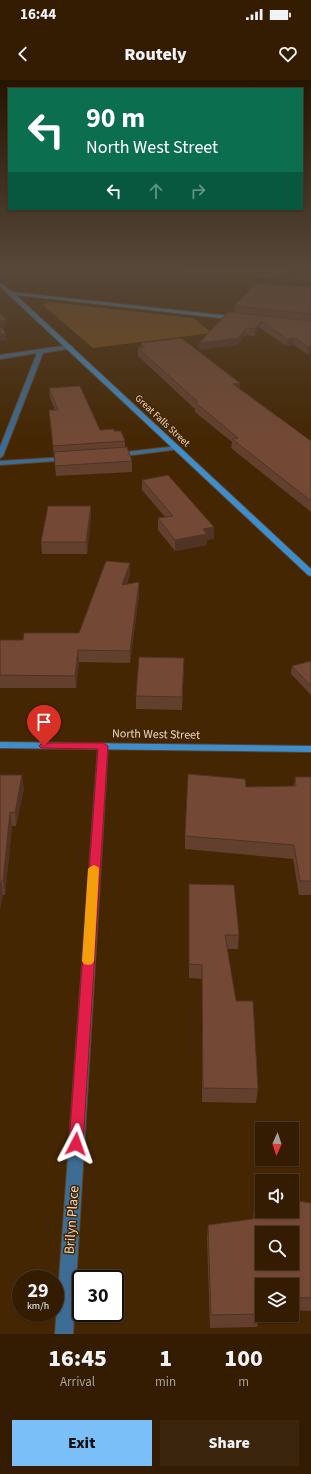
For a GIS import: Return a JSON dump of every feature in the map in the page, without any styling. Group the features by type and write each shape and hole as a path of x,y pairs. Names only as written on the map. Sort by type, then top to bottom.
{"main road":[{"name":"Great Falls Street","path":"46,326 311,573"},
{"name":"North West Street","path":"0,745 311,749"}],"street":[{"path":"0,357 70,347"},
{"path":"0,456 41,351"},
{"path":"113,455 178,448"},
{"path":"0,462 76,458"},
{"name":"Brilyn Place","path":"64,1334 103,746"}],"shaded area":[{"path":"67,326 203,326 212,333 93,348"}],"building":[{"path":"0,326 6,333 0,334"},
{"path":"215,326 257,326 254,329 246,328 238,338 199,343"},
{"path":"268,326 311,326 311,346 308,347 295,338 287,339"},
{"path":"181,338 240,383 233,384 311,441 311,501 232,439 238,438 195,402 198,402 138,348 145,347 141,343"},
{"path":"80,386 100,430 114,429 114,431 121,431 125,441 53,446 49,410 58,410 49,388"},
{"path":"127,447 132,461 55,466 54,452"},
{"path":"168,475 214,527 203,529 207,534 175,540 158,518 173,516 142,480"},
{"path":"48,506 91,506 86,542 41,542"},
{"path":"106,561 130,563 122,585 139,582 130,651 78,650 75,676 0,675 0,640 23,640 24,633 79,633"},
{"path":"139,657 184,658 182,697 136,696"},
{"path":"311,661 311,686 292,666"},
{"path":"188,774 245,779 246,787 296,786 295,777 311,777 311,881 300,881 294,845 185,836"},
{"path":"0,775 22,775 15,813 10,812 3,881 1,881 0,887"},
{"path":"189,884 234,885 239,935 225,935 236,1001 253,1001 258,1089 203,1088 202,965 189,964"},
{"path":"299,1201 311,1203 311,1298 299,1297 299,1278 255,1278 255,1314 211,1315 208,1225 253,1219 255,1202 255,1218 299,1218"}],"slow traffic":[{"path":"88,961 94,869"}],"route":[{"path":"44,746 103,746 76,1144"}]}
